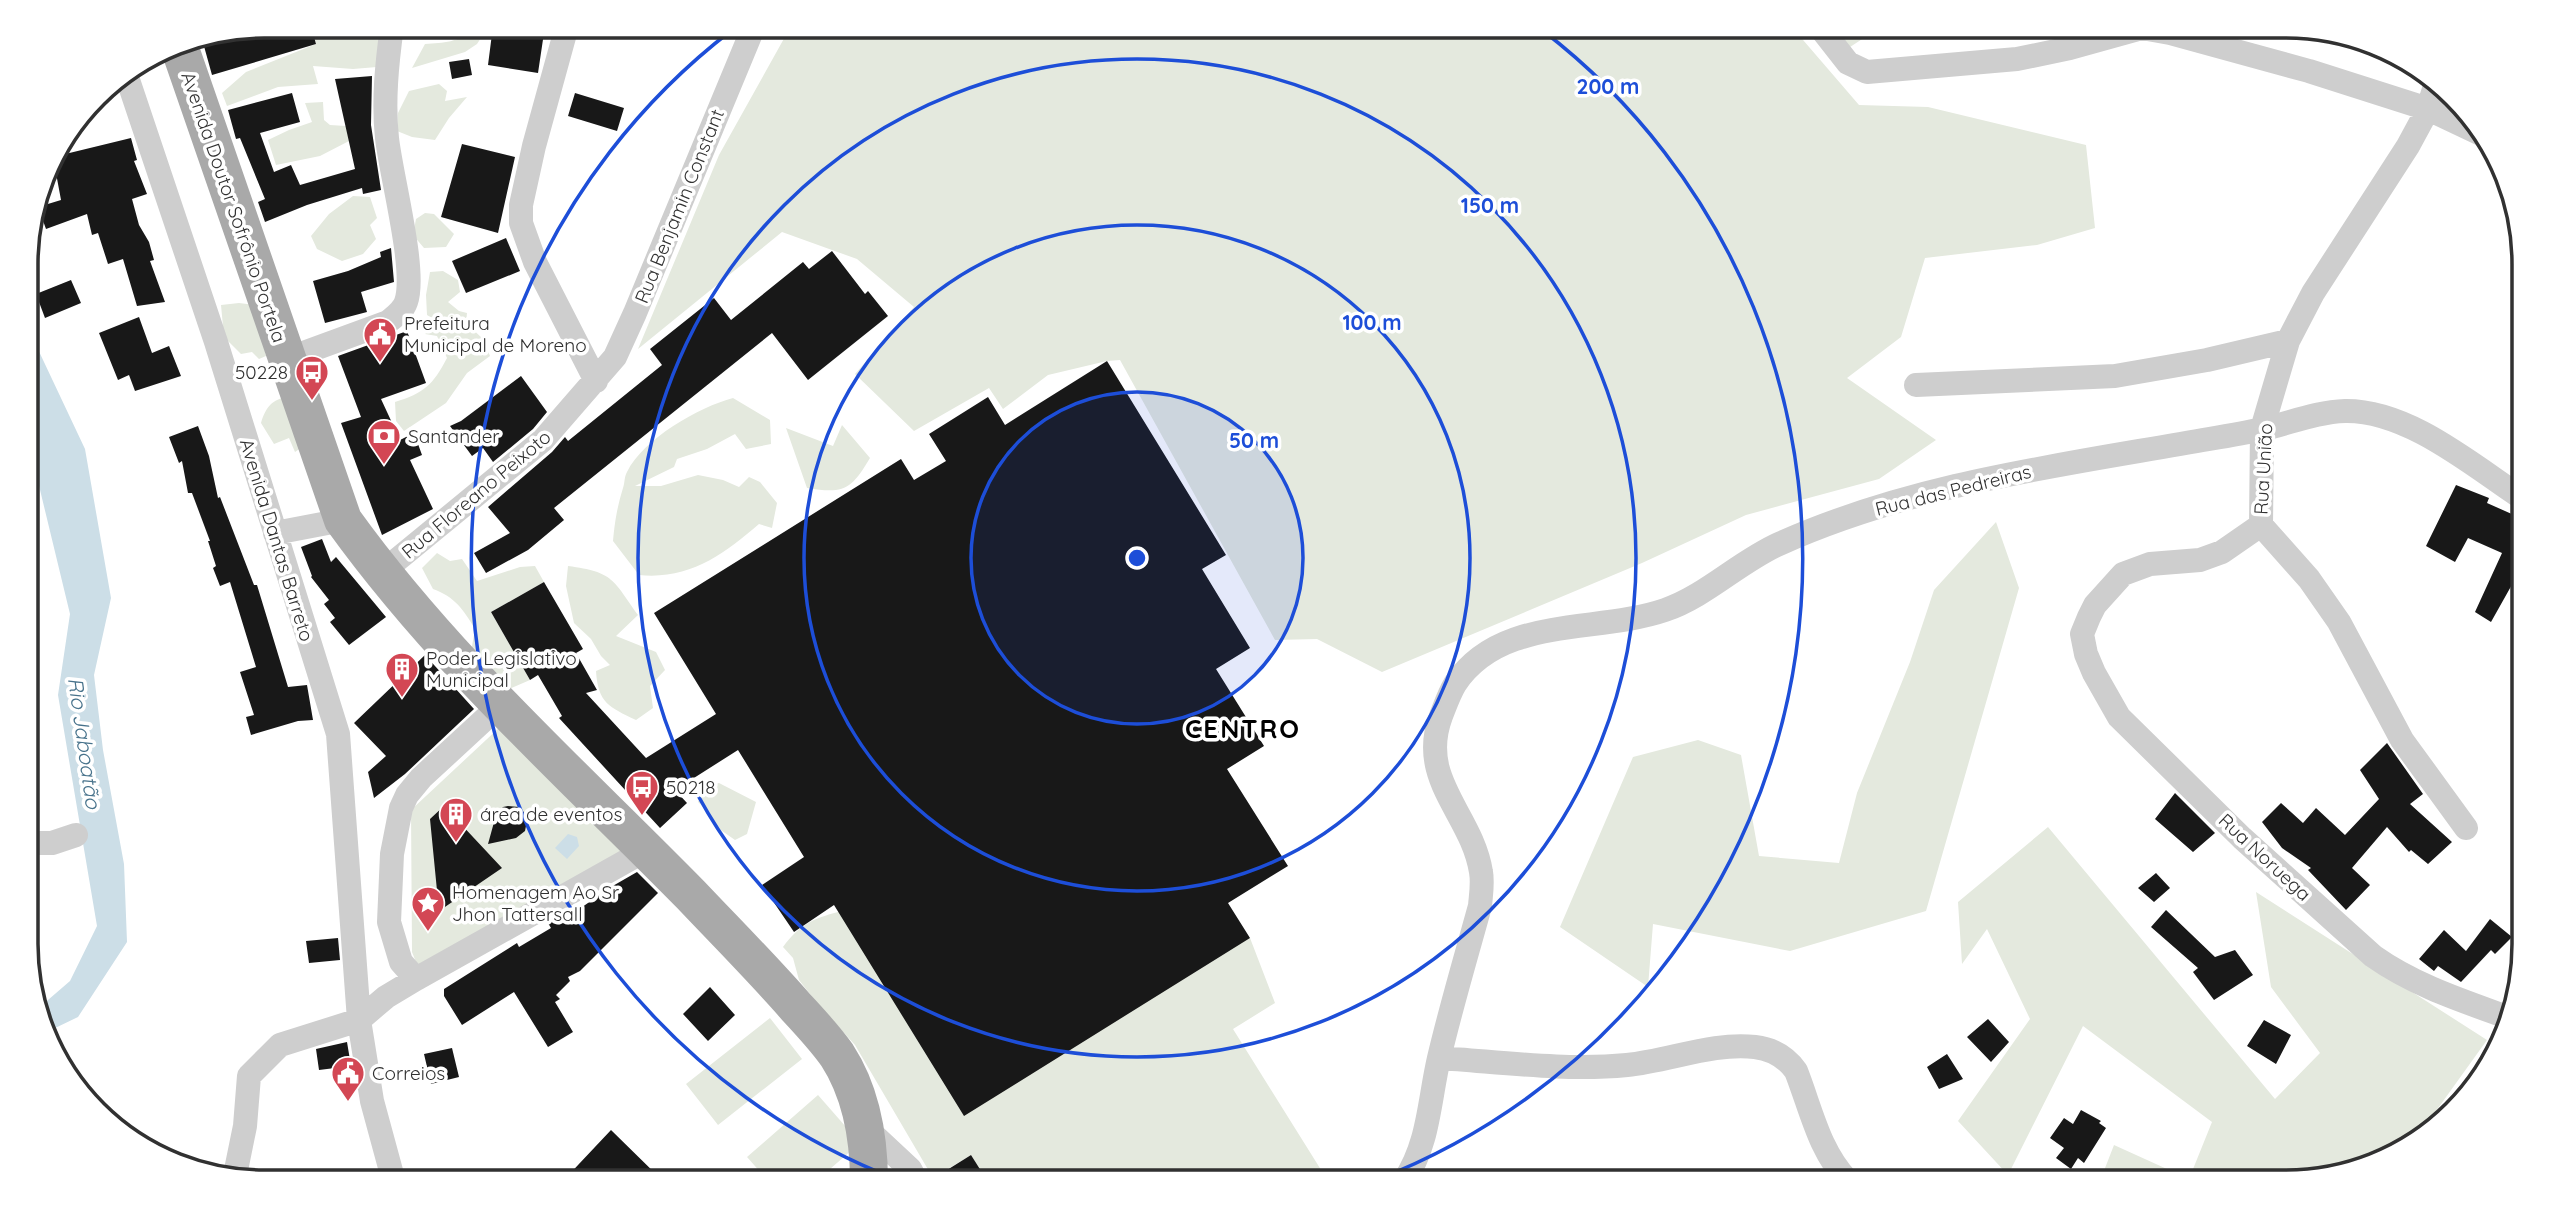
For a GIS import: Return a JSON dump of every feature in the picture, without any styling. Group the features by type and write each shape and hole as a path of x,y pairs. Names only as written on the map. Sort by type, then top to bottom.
{"main road":[{"name":"Avenida Doutor Sofrônio Portela","path":"182,55 343,520 381,573 457,661 767,973 818,1032 838,1057 853,1091 865,1127 868,1170"}],"street":[{"path":"287,359 388,322 400,312 406,302 409,275 387,137 386,89 390,38"},
{"path":"564,38 534,146 521,205 521,223 535,262 596,381"},
{"name":"Rua Benjamin Constant","path":"596,381 615,357 623,340 749,38"},
{"path":"1828,38 1848,63 1867,72 2017,59 2106,38"},
{"path":"2188,38 2309,71 2431,99 2454,115"},
{"name":"Avenida Dantas Barreto","path":"130,84 216,342 338,734 359,1020 372,1101 391,1170"},
{"name":"Rua União","path":"2431,99 2409,146 2313,293 2288,341 2262,429 2261,525 2309,579 2339,622 2402,740 2466,828"},
{"path":"1916,385 2115,376 2207,360 2288,341"},
{"name":"Rua Floreano Peixoto","path":"381,573 543,440 596,381"},
{"name":"Rua das Pedreiras","path":"1411,1169 1427,1132 1439,1058 1479,906 1482,885 1478,856 1441,783 1434,751 1436,733 1454,686 1473,663 1503,643 1530,635 1667,610 1776,545 1898,499 1993,477 2262,429 2316,415 2344,411 2398,420 2439,443 2511,491"},
{"path":"275,533 343,520"},
{"name":"Rua Noruega","path":"2261,525 2222,552 2200,560 2150,564 2123,574 2095,605 2082,634 2094,673 2119,717 2242,838 2373,956 2394,971 2420,984 2500,1014"},
{"path":"416,978 401,962 389,922 392,854 399,815 407,795 421,778 499,706"},
{"path":"38,843 52,843 76,835"},
{"path":"237,1167 245,1126 249,1076 280,1045 359,1020 416,978 646,850"},
{"path":"1439,1058 1546,1065 1628,1065 1725,1048 1766,1049 1788,1060 1796,1071 1824,1148 1838,1169"},
{"path":"865,1127 910,1170"}],"shaded area":[{"path":"314,38 382,38 377,67 353,69 313,66 318,84 278,87 227,106 222,93 246,72 316,44"},
{"path":"481,38 465,52 412,68 425,44"},
{"path":"784,38 1801,38 1859,105 1928,107 2086,145 2095,228 2037,245 1925,258 1901,337 1847,378 1936,440 1879,479 1746,515 1642,563 1382,672 1317,639 1275,640 1120,360 1048,375 1003,409 989,388 914,431 855,374 914,307 857,259 782,232 638,349 719,155"},
{"path":"1836,38 1864,38 1844,51"},
{"path":"439,84 447,91 445,101 467,97 435,140 412,137 397,131 398,113 409,91"},
{"path":"323,102 324,120 330,125 346,126 349,141 320,156 276,165 268,140 312,122 305,103"},
{"path":"353,196 370,197 377,218 370,225 376,239 363,254 342,261 317,249 311,236 329,214"},
{"path":"425,213 434,214 454,234 446,247 424,248 413,235 416,219"},
{"path":"443,271 458,280 460,292 448,302 459,311 467,313 466,323 483,339 490,356 467,373 446,403 404,431 396,421 395,402 427,387 447,358 437,336 425,334 440,323 427,315 426,295 430,272"},
{"path":"221,305 255,305 266,356 259,359 252,352 241,354 224,337"},
{"path":"288,397 311,441 295,452 289,438 274,444 261,423 270,405"},
{"path":"733,398 770,420 771,444 746,449 735,434 707,449 677,459 674,467 635,486 661,486 698,475 723,480 739,487 749,477 760,482 777,503 772,528 759,524 718,555 689,569 674,574 639,575 613,541 627,472 646,448 673,426 719,402"},
{"path":"842,425 870,458 857,477 845,487 838,490 807,488 786,428 833,446"},
{"path":"1996,522 2019,588 1926,911 1790,951 1653,924 1648,987 1560,927 1633,757 1698,740 1741,755 1759,856 1839,863 1857,793 1910,662 1934,590"},
{"path":"437,553 450,561 462,559 477,581 520,567 535,566 544,582 491,612 530,680 500,693 471,652 475,629 471,622 453,600 433,589 422,568"},
{"path":"568,566 595,571 617,586 638,615 616,636 656,652 665,670 650,686 653,708 636,720 612,707 602,697 596,671 610,665 591,639 574,623 566,586"},
{"path":"501,726 622,851 420,965 412,952 411,810"},
{"path":"719,783 756,802 747,834 735,840 715,826 710,813 698,802 706,790"},
{"path":"2048,827 2275,1099 2320,1053 2271,987 2256,892 2487,1040 2436,1111 2411,1131 2385,1146 2329,1165 2300,1169 2193,1169 2212,1122 2083,1026 2011,1169 2003,1169 1958,1121 2030,1019 1987,929 1962,964 1958,902"},
{"path":"838,912 1250,938 1275,1003 1233,1029 1321,1169 980,1170 971,1155 947,1170 928,1170 855,1045 799,980 793,958 783,947 795,933 821,917"},
{"path":"770,1018 802,1059 718,1125 686,1084"},
{"path":"818,1095 860,1143 829,1170 758,1170 747,1157"},
{"path":"2114,1145 2167,1169 2105,1169"}],"water":[{"name":"Rio Jaboatão","path":"39,351 85,449 111,598 94,675 103,750 124,864 127,942 78,1017 55,1028 46,1002 70,981 97,926 58,695 70,614 39,484"},
{"path":"568,834 577,837 579,846 567,859 555,848"}],"building":[{"path":"314,38 316,44 212,75 204,47 235,40"},
{"path":"491,38 543,38 538,73 488,65"},
{"path":"469,59 472,75 452,79 449,62"},
{"path":"372,76 371,125 381,190 363,194 362,188 307,205 265,222 258,202 265,199 240,138 236,139 228,110 292,93 300,122 260,133 274,172 291,165 300,185 355,169 335,79"},
{"path":"575,93 624,108 617,131 568,116"},
{"path":"131,138 137,160 134,161 147,194 132,199 139,225 149,242 154,260 150,261 165,302 137,306 123,259 108,264 98,233 92,235 87,214 46,229 43,221 46,206 61,200 57,178 68,153"},
{"path":"462,144 515,157 498,233 441,217"},
{"path":"506,238 520,271 466,293 452,261"},
{"path":"391,248 394,282 361,292 367,312 325,323 313,281 348,271 381,257 380,252"},
{"path":"832,251 865,294 868,291 888,316 808,380 772,333 554,508 564,520 528,550 486,573 474,553 510,533 488,507 552,452 565,437 568,441 662,365 650,349 714,298 731,320 803,262 809,269"},
{"path":"71,280 81,303 45,318 39,302 39,293"},
{"path":"139,317 152,353 169,346 181,376 135,391 129,375 118,380 99,333"},
{"path":"407,331 426,383 381,399 400,440 414,433 422,455 410,460 433,509 382,535 341,423 361,417 338,356"},
{"path":"1107,361 1226,555 1202,569 1250,648 1216,669 1264,746 1227,769 1288,866 1228,903 1250,938 964,1116 834,905 794,932 762,885 804,857 738,750 675,790 687,803 660,828 559,718 562,716 538,675 530,680 491,612 544,582 583,649 576,653 597,690 586,693 646,758 716,714 654,613 901,459 914,480 946,461 929,434 988,397 1005,425"},
{"path":"521,376 547,412 533,429 493,462 483,448 472,456 450,426 461,421"},
{"path":"198,426 209,456 218,498 220,497 254,585 257,585 288,687 307,685 313,720 298,721 251,735 246,717 254,715 240,672 256,667 230,582 220,586 213,568 216,566 210,541 192,493 188,493 182,461 179,463 169,437"},
{"path":"2456,485 2489,498 2487,503 2511,514 2511,586 2491,622 2475,612 2502,553 2468,538 2455,562 2426,546"},
{"path":"322,539 331,562 336,557 386,617 349,645 330,622 335,618 324,604 329,600 311,577 301,547"},
{"path":"425,655 474,709 405,774 374,798 368,772 386,756 354,723"},
{"path":"2387,743 2423,794 2410,804 2452,842 2428,864 2411,850 2409,852 2387,827 2352,868 2370,885 2346,910 2308,870 2311,868 2282,848 2262,822 2281,803 2303,823 2316,808 2345,835 2379,799 2360,770"},
{"path":"2175,793 2215,833 2193,852 2155,819"},
{"name":"área de eventos","path":"444,806 502,868 439,911 430,819"},
{"path":"503,807 519,807 523,811 527,821 525,831 516,838 488,844 496,815"},
{"path":"637,872 658,893 580,971 568,977 570,981 556,995 560,999 555,1002 573,1032 548,1047 514,992 462,1025 444,996 444,989 517,943 519,947 551,928 548,923 554,919 573,908 575,912"},
{"path":"2156,873 2170,888 2154,902 2138,888"},
{"path":"2166,910 2215,957 2235,950 2253,975 2214,1000 2193,972 2198,968 2151,927"},
{"path":"2490,919 2511,936 2495,954 2491,950 2461,982 2438,966 2434,971 2419,959 2444,930 2466,951"},
{"path":"338,938 340,960 309,963 306,941"},
{"path":"710,987 735,1015 708,1041 683,1014"},
{"path":"1988,1019 2009,1042 1991,1062 1967,1037"},
{"path":"2264,1020 2291,1035 2276,1064 2247,1046"},
{"path":"347,1042 351,1066 319,1070 316,1049"},
{"path":"452,1048 459,1077 431,1084 424,1054"},
{"path":"1947,1054 1963,1079 1939,1089 1927,1067"},
{"path":"2081,1110 2101,1121 2099,1123 2106,1128 2084,1163 2078,1158 2071,1169 2056,1158 2064,1148 2050,1138 2064,1118 2073,1124"},
{"path":"611,1130 652,1170 573,1170"},
{"path":"971,1155 980,1170 948,1170"}],"place":[{"name":"Prefeitura Municipal de Moreno","path":"380,364"},
{"name":"50228","path":"312,402"},
{"name":"Santander","path":"384,466"},
{"name":"Poder Legislativo Municipal","path":"402,699"},
{"name":"50218","path":"642,817"},
{"name":"área de eventos","path":"456,844"},
{"name":"Homenagem Ao Sr Jhon Tattersall","path":"428,933"},
{"name":"Correios","path":"348,1103"}],"district":[{"name":"CENTRO","path":"1243,728"}]}
